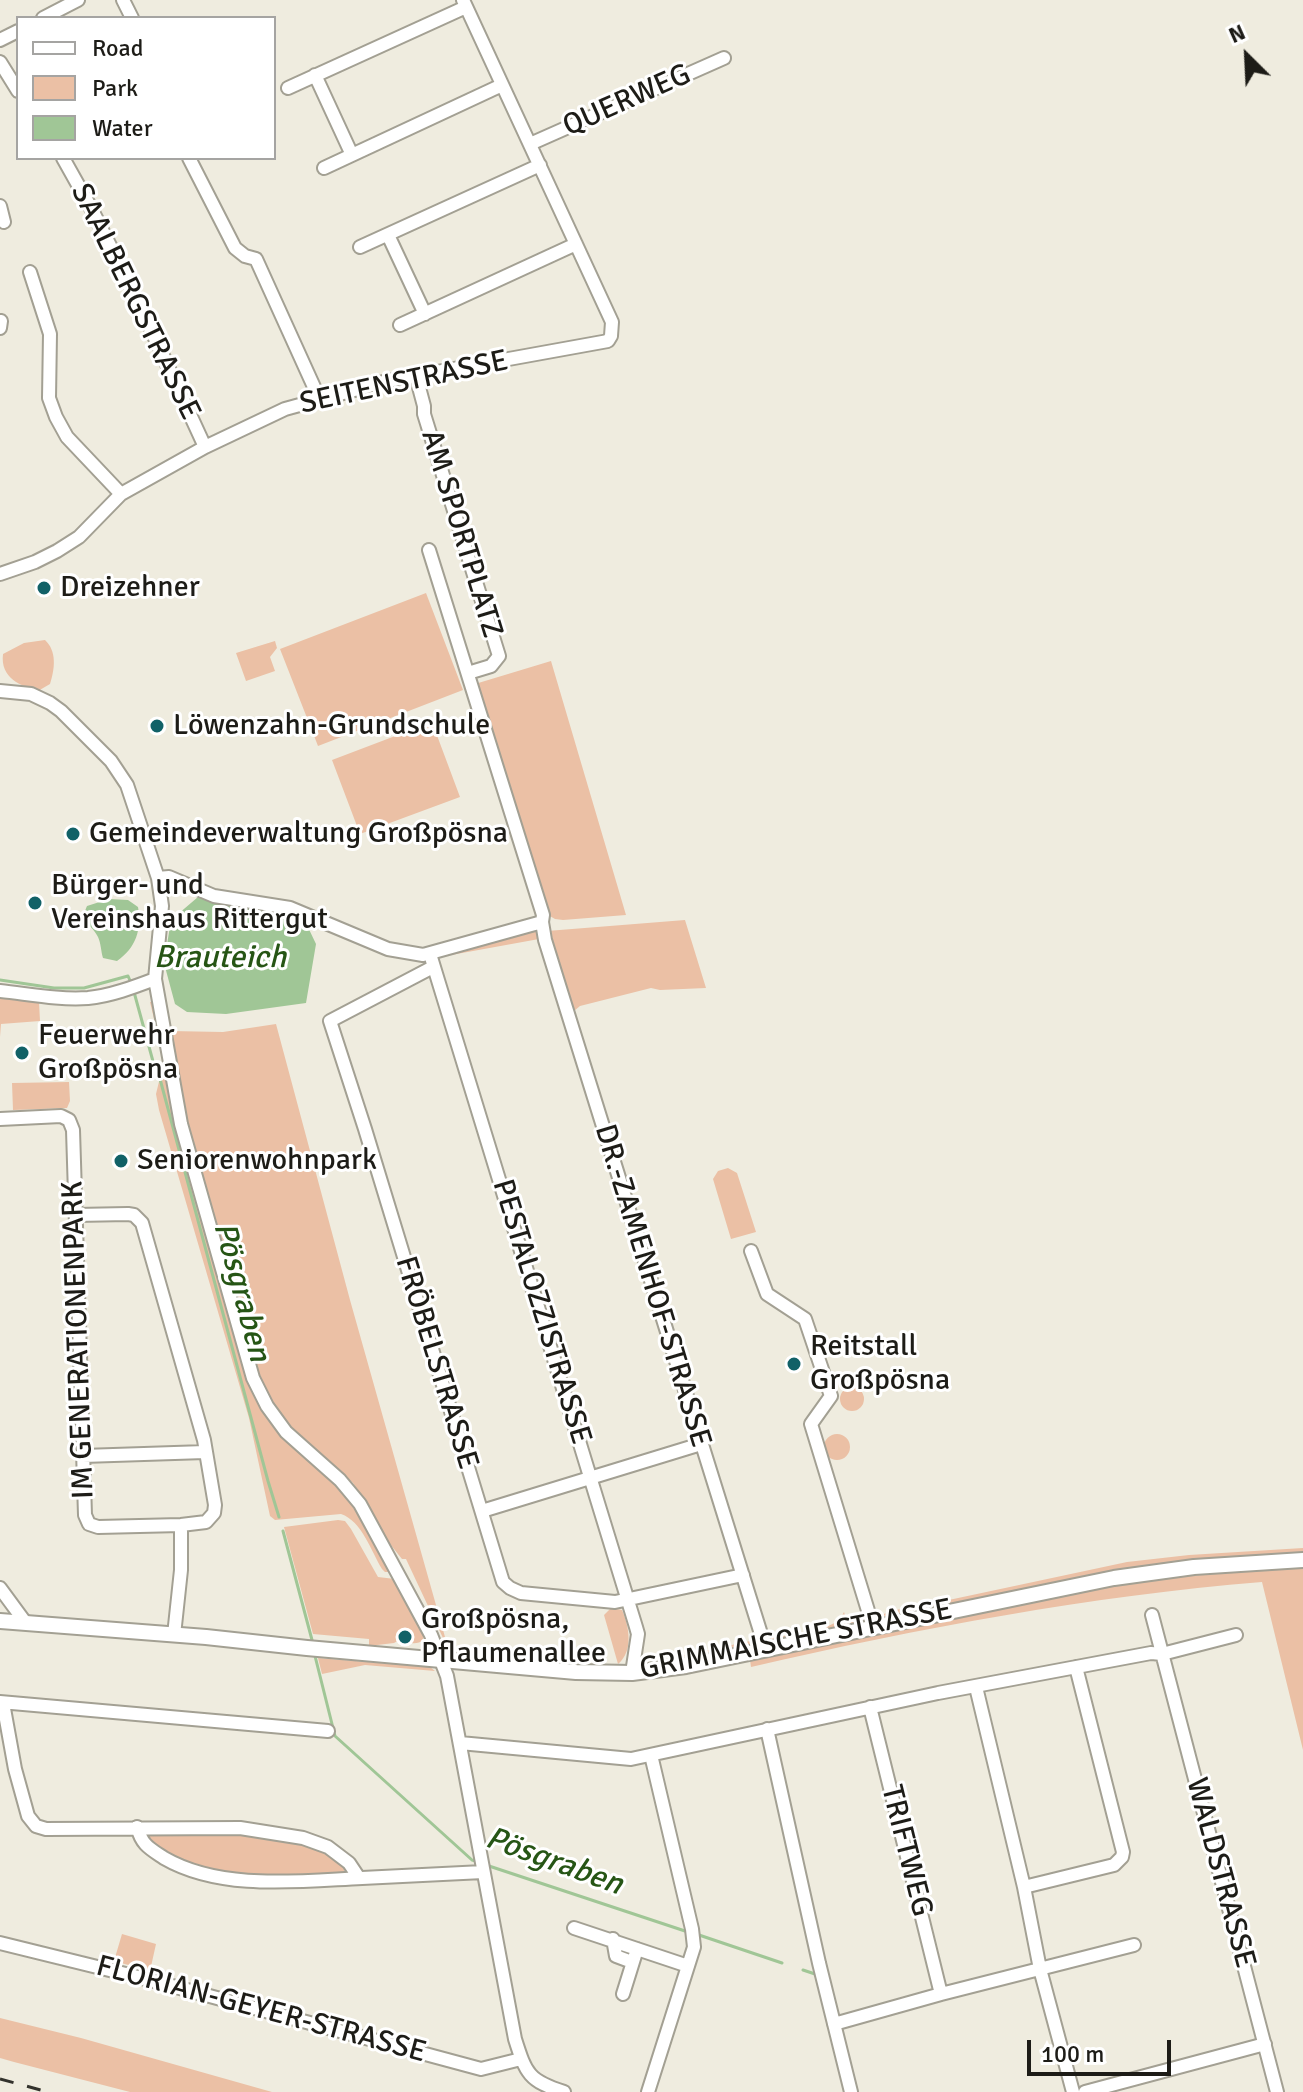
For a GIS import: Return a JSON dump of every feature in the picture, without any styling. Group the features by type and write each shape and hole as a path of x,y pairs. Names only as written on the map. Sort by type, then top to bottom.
{"main road":[{"name":"GRIMMAISCHE STRASSE","path":"0,1621 576,1672 632,1673 686,1666 1140,1574 1303,1560"}],"street":[{"path":"47,16 78,0"},
{"path":"288,88 465,3 576,244 400,325"},
{"name":"QUERWEG","path":"530,144 724,58"},
{"path":"0,62 16,88"},
{"path":"315,75 352,155"},
{"path":"324,168 502,85"},
{"name":"SAALBERGSTRASSE","path":"64,160 136,297 205,447"},
{"path":"190,160 235,248 245,256 256,259 319,398"},
{"path":"360,247 541,168"},
{"path":"0,206 4,222"},
{"path":"388,235 425,314"},
{"name":"SEITENSTRASSE","path":"0,574 35,562 66,546 121,494 205,447 285,409 387,381 608,341 612,322 576,244"},
{"path":"30,272 50,334 51,406 67,437 121,494"},
{"path":"0,328 1,321"},
{"name":"AM SPORTPLATZ","path":"416,376 424,414 499,656 491,666 468,673"},
{"name":"AM SPORTPLATZ","path":"429,550 543,915 542,922"},
{"path":"0,691 31,694 61,711 111,761 127,785 158,878 162,906 155,979 181,1124 253,1378 267,1406 286,1432 340,1480 360,1504 425,1623 447,1676 515,2039 527,2072 542,2085 564,2092"},
{"path":"158,878 169,877 214,896 290,908 388,949 423,955 431,960 483,937 542,922"},
{"name":"DR.-ZAMENHOF-STRASSE","path":"542,922 545,940 766,1650"},
{"name":"PESTALOZZISTRASSE","path":"431,960 638,1634 632,1673"},
{"name":"FRÖBELSTRASSE","path":"431,960 330,1021 503,1582 521,1593 615,1602 743,1575"},
{"path":"0,991 43,997 89,998 155,979"},
{"name":"IM GENERATIONENPARK","path":"0,1119 61,1116 69,1120 73,1130 85,1515 89,1524 98,1527 181,1525"},
{"path":"76,1215 128,1214 134,1215 142,1223 204,1440 214,1513 206,1522 181,1525 181,1570 174,1635"},
{"path":"751,1251 767,1294 805,1319 831,1396 811,1424 873,1627"},
{"path":"482,1511 701,1444"},
{"path":"83,1456 205,1452"},
{"path":"0,1588 25,1622"},
{"name":"WALDSTRASSE","path":"1152,1615 1277,2092"},
{"path":"460,1743 631,1759 938,1693 1151,1653 1162,1654 1236,1635"},
{"path":"1024,1887 1114,1865 1122,1857 1076,1667"},
{"path":"976,1687 1024,1887 1040,1969 1073,2092"},
{"path":"328,1731 2,1702 28,1816 40,1828 240,1828 303,1838 328,1847 349,1863 359,1878"},
{"name":"TRIFTWEG","path":"870,1707 941,1994"},
{"path":"767,1729 851,2092"},
{"path":"648,2092 694,1947 651,1755"},
{"path":"137,1827 148,1848 181,1867 205,1874 259,1881 304,1882 483,1866"},
{"path":"574,1928 688,1966"},
{"path":"613,1939 616,1956 632,1962"},
{"name":"FLORIAN-GEYER-STRASSE","path":"0,1943 481,2069 521,2059"},
{"path":"834,2024 1134,1945"},
{"path":"623,1994 637,1949"},
{"path":"1085,2092 1265,2044"}],"green space":[{"path":"426,593 463,690 318,746 280,649"},
{"path":"45,640 53,655 53,672 50,684 38,691 8,675 3,654 24,643"},
{"path":"275,641 277,648 270,657 275,671 246,681 236,653"},
{"path":"551,661 626,915 563,920 548,915 475,684"},
{"path":"432,722 460,797 360,834 332,760"},
{"path":"685,920 706,988 651,988 580,1006 573,1016 765,1629 779,1637 825,1628 844,1612 847,1621 866,1616 866,1622 772,1643 765,1636 626,1194 547,931"},
{"path":"535,928 539,931 539,939 439,955"},
{"path":"0,996 39,1002 40,1021 1,1024 0,1037"},
{"path":"155,1001 256,1395 347,1492 391,1572 382,1569 355,1523 341,1514 275,1520 270,1516 249,1418 159,1110 156,1094 164,1061 150,1002"},
{"path":"276,1024 443,1638 406,1559 402,1559 390,1544 353,1483 289,1427 275,1409 260,1380 184,1115 170,1031 223,1032"},
{"path":"69,1082 70,1101 67,1108 13,1110 12,1083"},
{"path":"728,1168 737,1173 756,1232 731,1239 713,1179 718,1171"},
{"path":"847,1387 857,1387 864,1394 864,1404 857,1411 847,1411 840,1404 840,1394"},
{"path":"837,1434 846,1438 850,1447 846,1456 837,1460 828,1456 824,1447 828,1438"},
{"path":"345,1521 351,1529 378,1577 395,1579 423,1631 422,1641 411,1643 408,1635 401,1636 394,1643 369,1646 369,1639 313,1634 284,1527"},
{"path":"1303,1548 1303,1554 1129,1569 881,1619 880,1615 1127,1562"},
{"path":"1303,1567 1303,1750 1262,1582 1133,1596 1005,1615 751,1667 750,1660 1061,1593 1150,1579"},
{"path":"611,1608 622,1610 628,1631 626,1652 618,1664 604,1615"},
{"path":"760,1639 757,1646 670,1663 670,1658"},
{"path":"318,1658 430,1667 435,1671 365,1665 322,1674"},
{"path":"145,1832 243,1832 301,1841 345,1863 344,1876 234,1876 182,1864 148,1842"},
{"path":"122,1934 156,1944 150,1971 114,1961"},
{"path":"0,2018 272,2092 130,2092 14,2062 0,2058"}],"water":[{"name":"Brauteich","path":"198,897 222,905 276,913 306,923 316,944 306,1003 226,1014 187,1012 175,1004 164,963 171,920"},
{"path":"109,899 128,900 138,907 136,937 129,950 117,961 103,958 98,937 84,916 87,906"}],"waterway":[{"name":"Pösgraben","path":"0,980 54,988 84,988 128,976 132,985"},
{"name":"Pösgraben","path":"134,992 154,1065"},
{"name":"Pösgraben","path":"160,1079 279,1517"},
{"name":"Pösgraben","path":"283,1531 312,1640"},
{"name":"Pösgraben","path":"315,1656 335,1736 472,1860 479,1862"},
{"name":"Pösgraben","path":"486,1865 688,1932"},
{"name":"Pösgraben","path":"699,1935 782,1963"},
{"name":"Pösgraben","path":"803,1970 815,1974"}],"railway":[{"path":"0,2079 48,2092"}],"place":[{"name":"Dreizehner","path":"44,588"},
{"name":"Löwenzahn-Grundschule","path":"157,726"},
{"name":"Gemeindeverwaltung Großpösna","path":"73,834"},
{"name":"Bürger- und Vereinshaus Rittergut","path":"35,903"},
{"name":"Feuerwehr Großpösna","path":"22,1053"},
{"name":"Seniorenwohnpark","path":"121,1161"},
{"name":"Reitstall Großpösna","path":"794,1364"},
{"name":"Großpösna, Pflaumenallee","path":"405,1637"}]}
